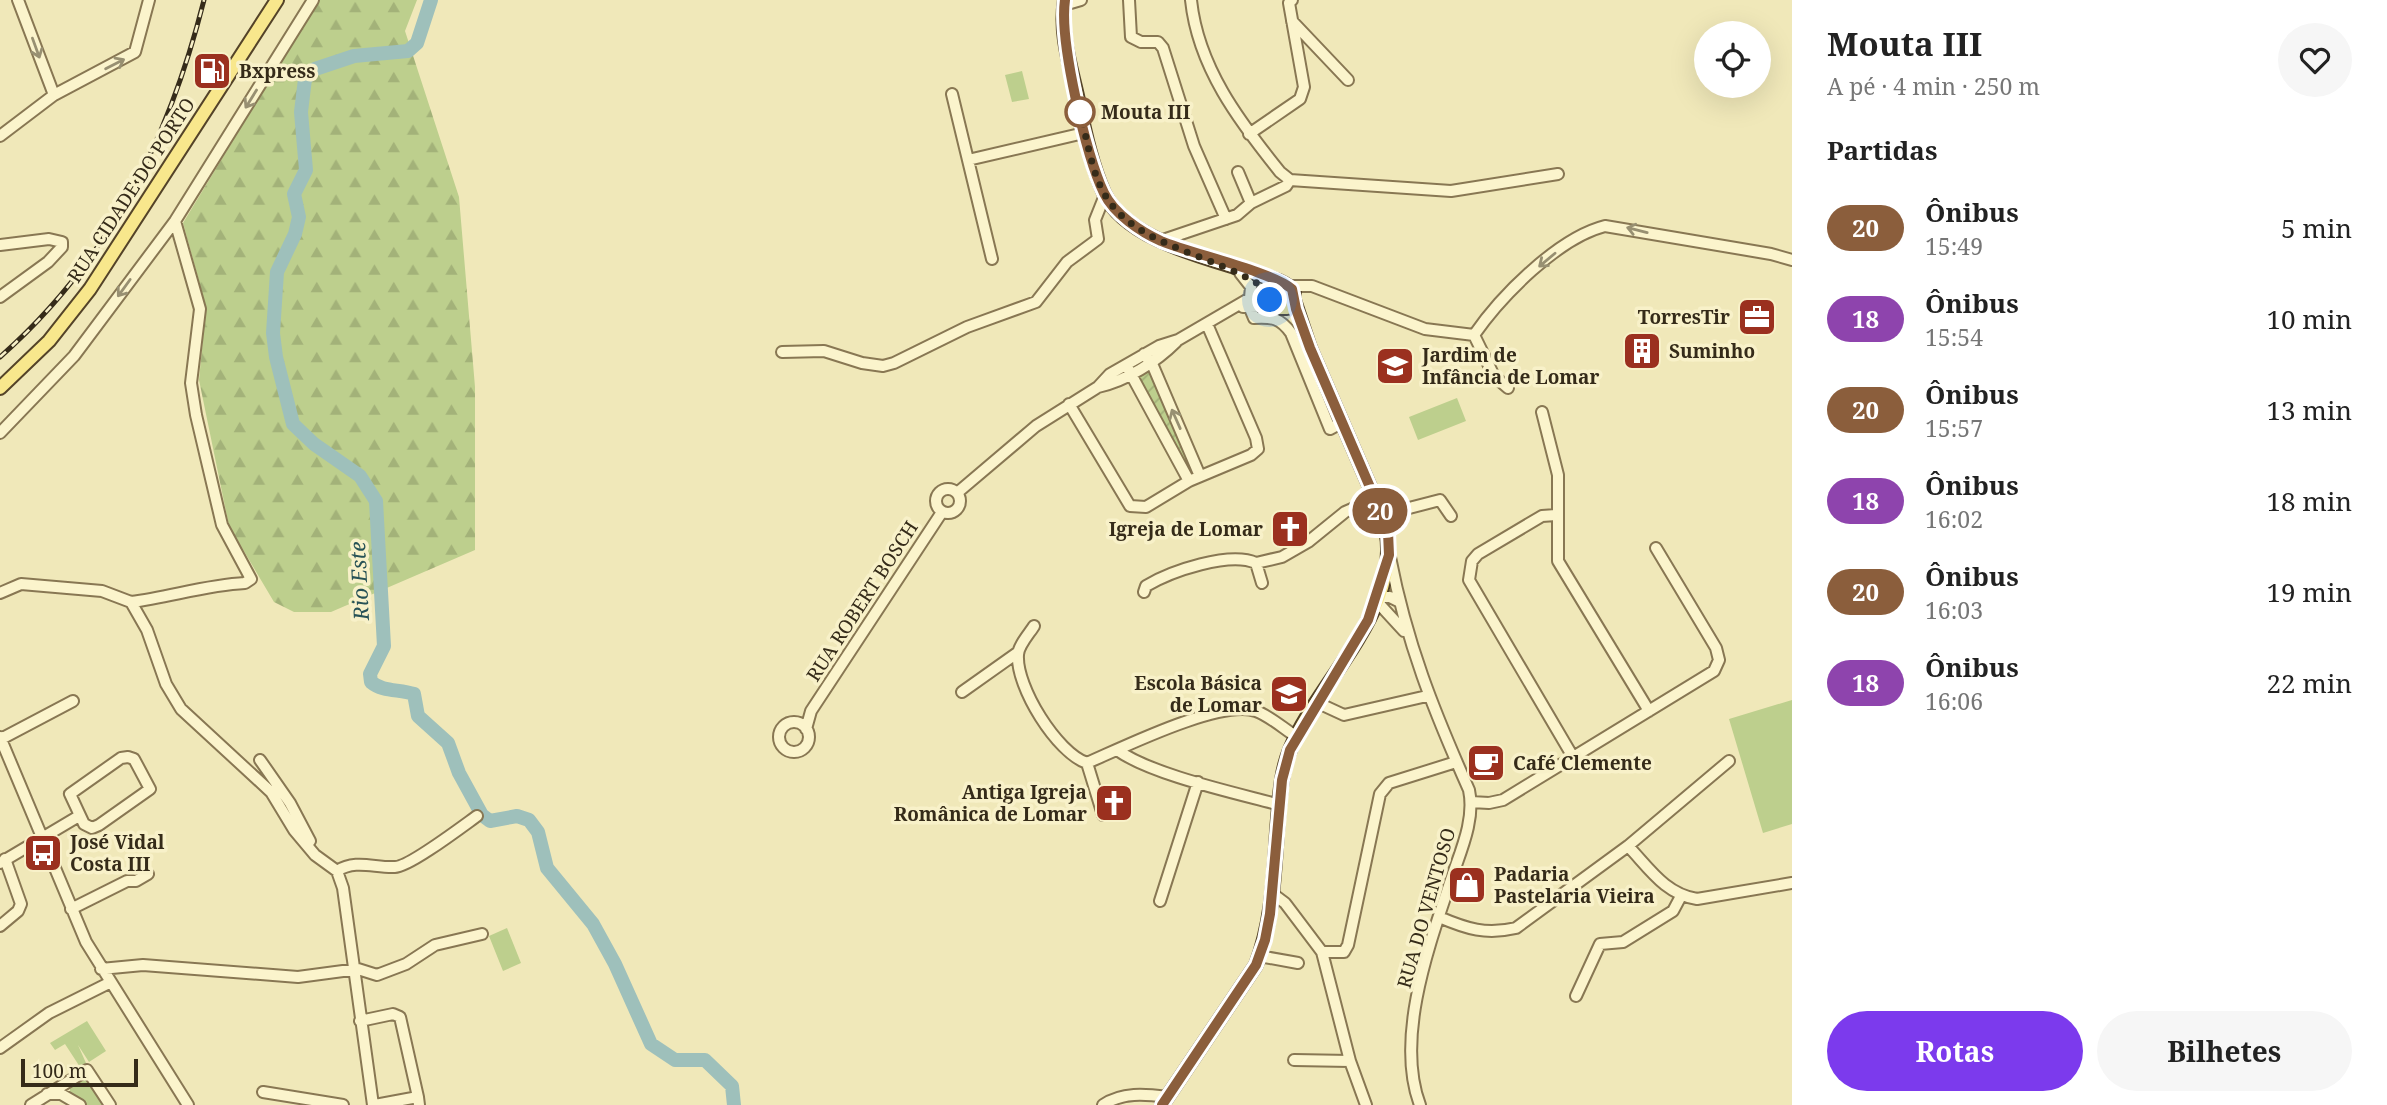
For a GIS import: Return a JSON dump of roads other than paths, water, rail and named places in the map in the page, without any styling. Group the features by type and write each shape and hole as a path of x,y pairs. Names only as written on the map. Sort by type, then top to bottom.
{"main road":[{"name":"RUA CIDADE DO PORTO","path":"0,388 54,335 90,289 277,0"},
{"path":"1061,5 1065,41 1084,133 1105,195 1134,225 1160,241 1290,291"},
{"path":"1219,262 1270,292 1278,307 1310,348"},
{"path":"1165,1101 1259,957 1265,940 1273,894 1282,780 1297,737 1368,620 1389,555 1388,532 1382,515 1310,348 1290,291 1276,285 1270,292"},
{"path":"1278,307 1290,291"}],"street":[{"path":"18,0 54,95"},
{"path":"0,136 54,95 135,52 149,0"},
{"path":"0,433 74,356 175,221 313,0"},
{"path":"1061,5 1081,0"},
{"path":"1129,0 1131,37 1141,42 1158,42 1163,48 1194,146 1226,219"},
{"path":"1191,0 1198,41 1232,109 1280,172 1290,180 1451,191 1558,174"},
{"path":"1249,134 1300,99 1304,87 1289,3 1292,0"},
{"path":"1292,21 1348,80"},
{"path":"952,94 992,259"},
{"path":"968,160 1084,133"},
{"path":"1238,172 1251,203"},
{"path":"1160,241 1237,215 1251,203 1286,186 1290,180"},
{"path":"782,352 824,351 883,366 923,351 967,327 1040,299 1067,262 1098,239 1095,220 1105,195"},
{"path":"0,593 21,584 102,591 131,601 168,597 202,587 246,583 251,579 222,525 196,415 191,383 200,309 175,221"},
{"path":"1474,335 1516,287 1587,230 1616,227 1792,260"},
{"path":"0,245 49,239 62,242 62,247 48,262 0,297"},
{"path":"1240,273 1251,287 1250,302 1254,318 1272,317 1282,321 1291,333 1330,429 1343,422"},
{"path":"1290,291 1324,292 1425,329 1474,335"},
{"path":"957,493 1036,426 1069,404 1236,307 1270,292"},
{"path":"1250,302 1278,307"},
{"path":"1069,404 1130,506 1146,507 1189,481 1251,455 1258,449 1256,438 1207,324"},
{"path":"1474,335 1494,376 1508,388"},
{"path":"1147,358 1200,476"},
{"path":"1128,370 1189,481"},
{"path":"1542,412 1558,475 1558,561 1649,711"},
{"name":"RUA ROBERT BOSCH","path":"811,710 784,726 779,734 780,743 787,750 796,752 804,748 808,740 806,729 811,710 942,512 956,510 960,503 957,493 947,489 938,494 936,504 942,512"},
{"path":"1144,592 1146,586 1173,572 1243,557 1256,564 1282,557 1308,542 1345,512 1368,502 1374,495"},
{"path":"1382,515 1440,500 1451,516"},
{"path":"1556,514 1542,516 1478,554 1472,562 1469,580 1573,757"},
{"path":"1389,555 1406,633 1427,696 1471,802 1489,803 1503,800 1714,671 1719,660 1716,648 1656,548"},
{"path":"1256,564 1262,583"},
{"path":"1377,597 1390,597 1400,602"},
{"path":"1377,597 1406,633"},
{"path":"131,601 147,630 166,684 181,709 271,792 294,830 311,850 337,871 343,888 360,1021 374,1105 418,1101 400,1017 393,1014 360,1021"},
{"path":"1368,620 1392,617"},
{"path":"962,692 1017,653 1034,626"},
{"path":"1017,653 1021,676 1043,720 1071,754 1087,763 1103,815"},
{"path":"1318,703 1343,715 1427,696"},
{"path":"73,701 1,738 40,838 101,969 188,1105"},
{"path":"1087,763 1186,721 1245,709 1257,712 1297,737"},
{"path":"793,722 806,729"},
{"path":"1117,750 1128,758 1198,782 1280,805"},
{"path":"121,758 134,760 150,789 92,828 79,816 70,794 73,790 121,758"},
{"path":"260,760 290,803 311,842 311,850"},
{"path":"1439,917 1475,932 1498,932 1516,928 1628,846 1729,761"},
{"path":"1322,952 1344,952 1348,945 1380,794 1389,783 1456,762"},
{"path":"1160,901 1198,782"},
{"name":"RUA DO VENTOSO","path":"1419,1105 1414,1090 1411,1049 1420,981 1465,836 1471,802"},
{"path":"0,926 18,911 21,904 2,861 79,816"},
{"path":"337,871 345,866 361,864 397,868 477,816"},
{"path":"1628,846 1665,887 1681,896 1697,899 1792,883"},
{"path":"71,909 127,881 136,881 148,874"},
{"path":"1273,894 1285,904 1322,952 1349,1061 1366,1105"},
{"path":"1576,996 1600,944 1623,942 1673,911 1681,896"},
{"path":"101,969 143,965 298,977 354,969 377,975 406,964 435,945 482,934"},
{"path":"1259,957 1298,963"},
{"path":"0,1048 49,1013 109,983"},
{"path":"1294,1060 1349,1061"},
{"path":"31,1105 87,1070 110,1105"},
{"path":"67,1096 70,1079"},
{"path":"263,1092 343,1105"},
{"path":"47,1094 67,1096 79,1105"},
{"path":"1103,1105 1118,1097 1142,1094 1165,1101"}],"waterway":[{"name":"Rio Este","path":"431,0 417,43 408,51 354,56 315,69 305,79 301,112 306,170 294,194 299,217 295,234 277,272 273,333 276,357 293,424 314,444 360,476 376,501 384,646 370,674 371,682 386,689 414,694 418,716 448,743 459,773 482,815 490,821 517,816 529,820 538,832 547,868 593,924 615,964 651,1044 675,1060 705,1060 732,1086 734,1105"}],"railway":[{"path":"0,357 39,320 73,280 130,195 173,101 204,0"}],"place":[{"name":"Bxpress","path":"212,71"},
{"name":"Mouta III","path":"1080,112"},
{"name":"TorresTir","path":"1757,317"},
{"name":"Suminho","path":"1642,351"},
{"name":"Jardim de Infância de Lomar","path":"1395,366"},
{"name":"Igreja de Lomar","path":"1290,529"},
{"name":"Escola Básica de Lomar","path":"1289,694"},
{"name":"Café Clemente","path":"1486,763"},
{"name":"Antiga Igreja Românica de Lomar","path":"1114,803"},
{"name":"José Vidal Costa III","path":"43,853"},
{"name":"Padaria Pastelaria Vieira","path":"1467,885"}]}
